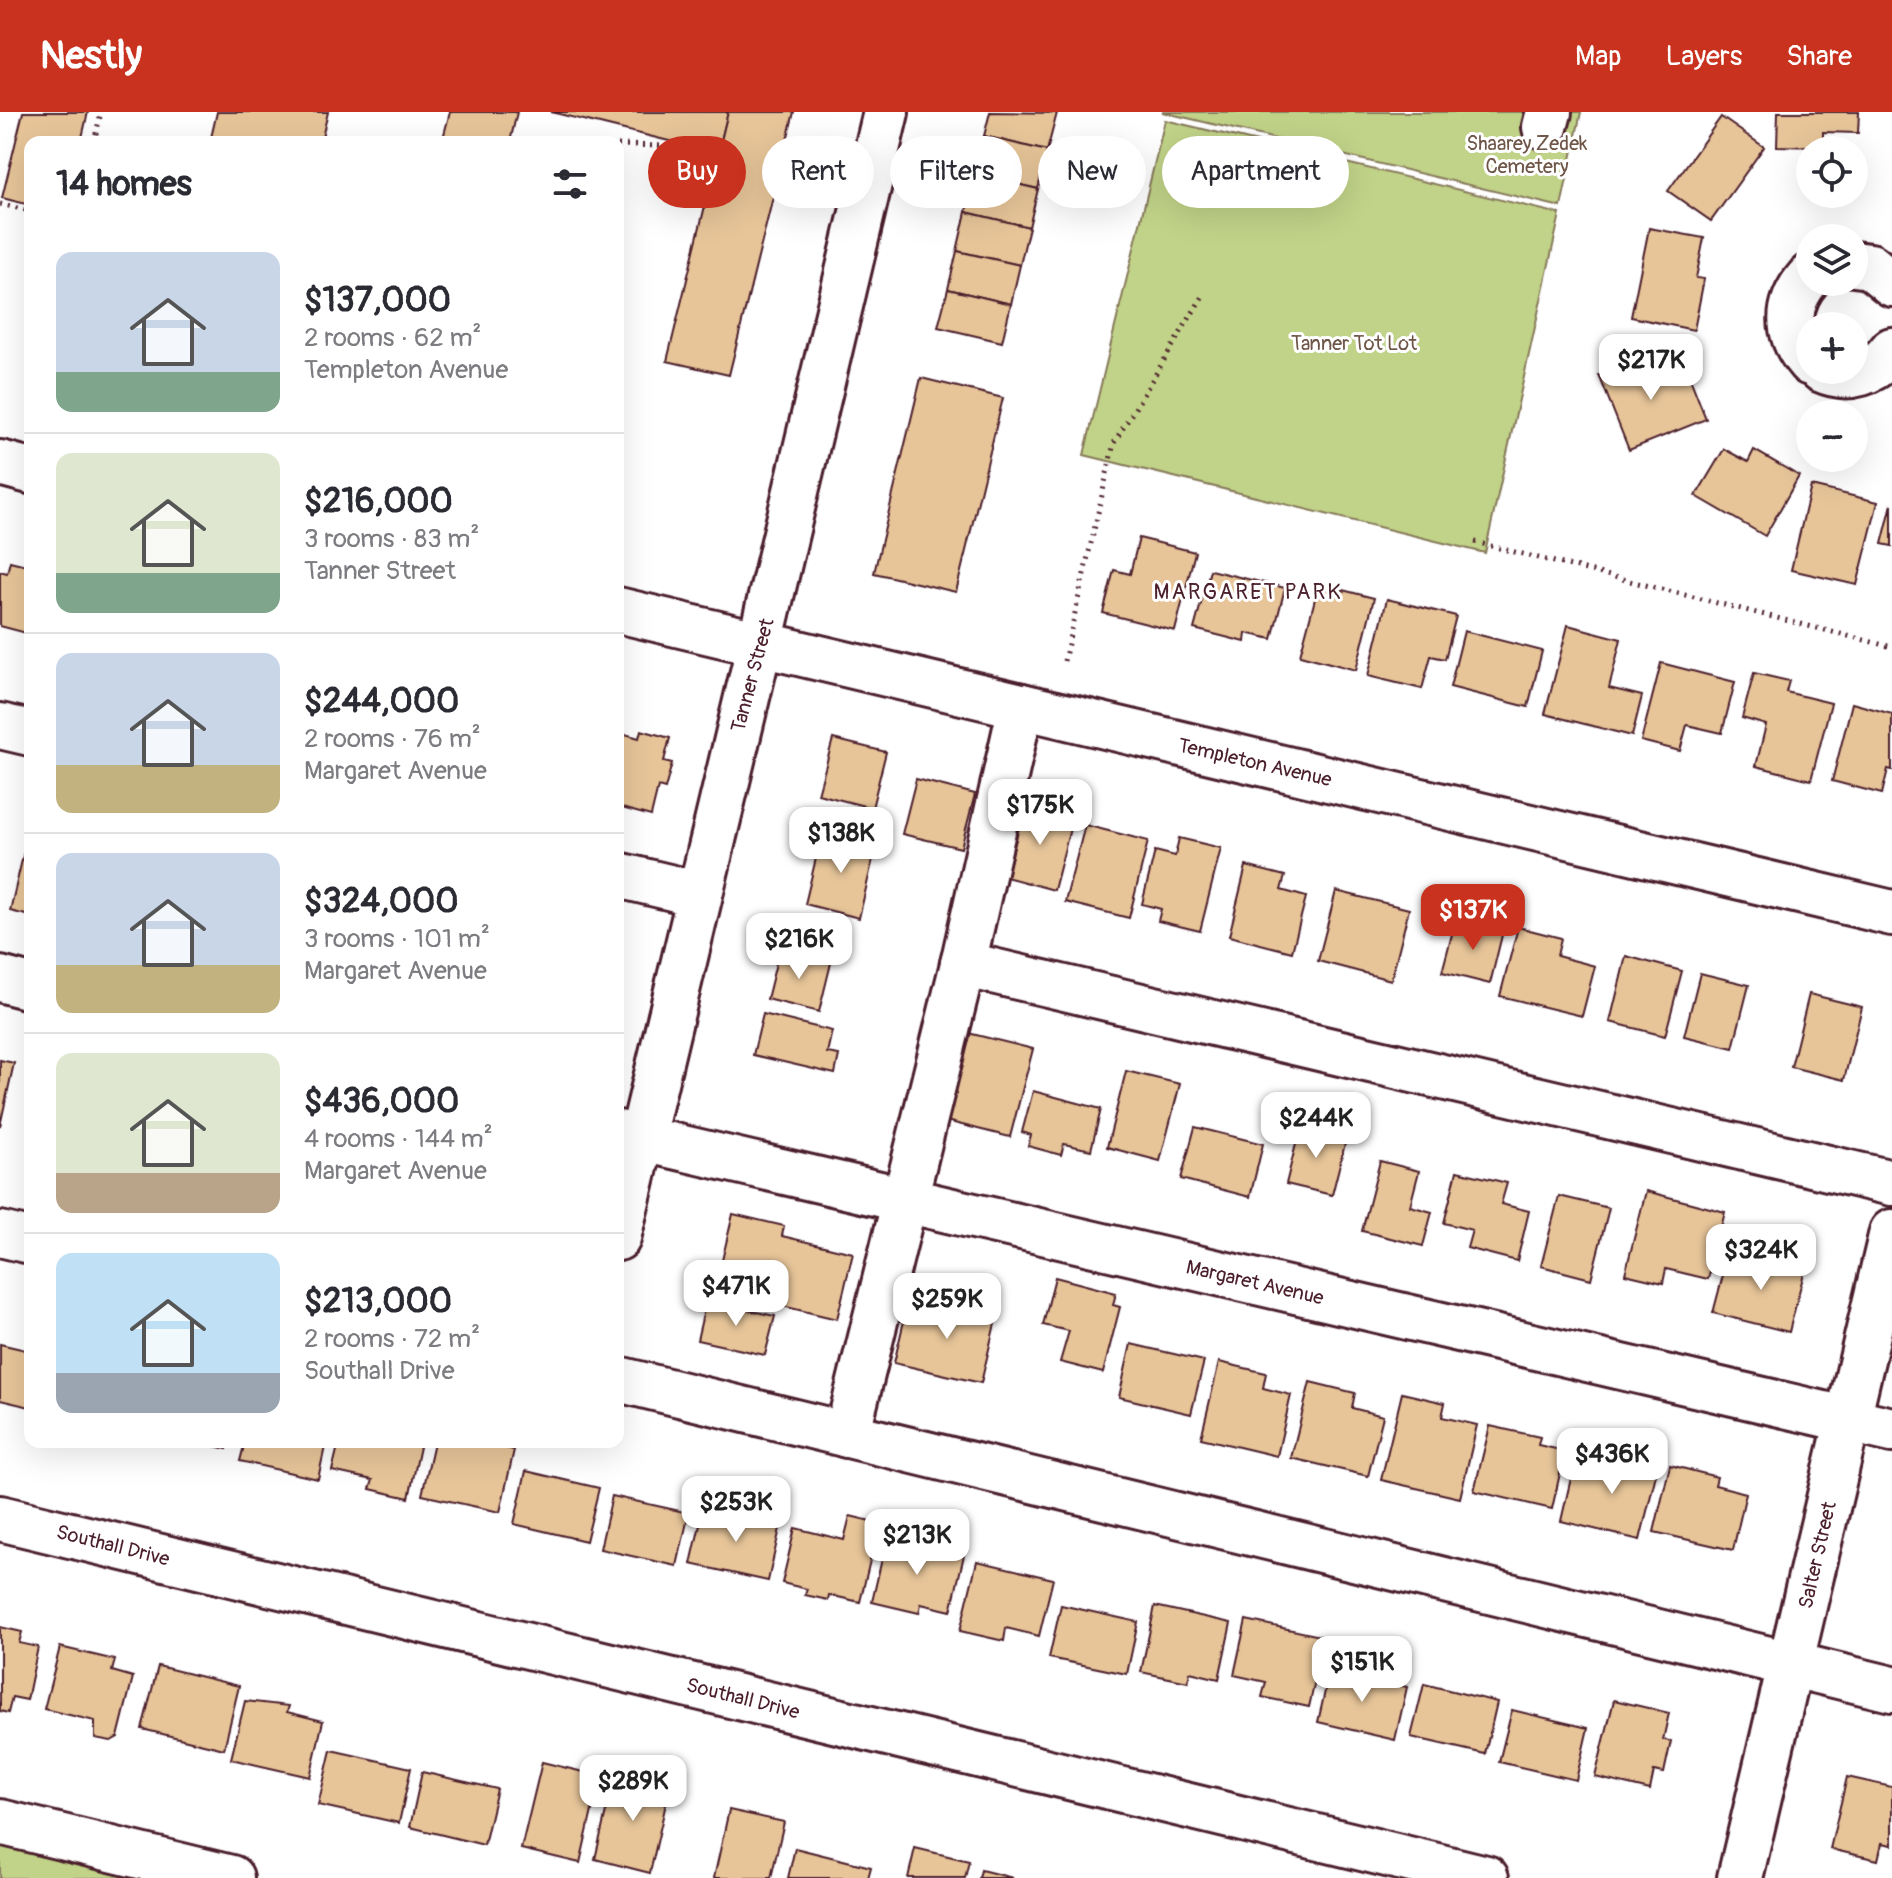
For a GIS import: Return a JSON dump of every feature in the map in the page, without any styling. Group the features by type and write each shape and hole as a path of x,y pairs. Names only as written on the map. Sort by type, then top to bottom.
{"street":[{"name":"Tanner Street","path":"624,1187 630,1136 698,894 759,642 775,590 886,112"},
{"path":"1868,266 1892,284"},
{"path":"1796,293 1790,313 1791,330 1796,342"},
{"path":"1868,370 1880,366 1892,350"},
{"path":"0,463 24,469"},
{"name":"Templeton Avenue","path":"624,611 1892,913"},
{"path":"847,1435 907,1201 1021,706"},
{"path":"0,726 24,732"},
{"path":"624,876 698,894"},
{"path":"963,964 1892,1183"},
{"path":"0,979 24,985"},
{"name":"Margaret Avenue","path":"630,1136 1892,1430"},
{"name":"Salter Street","path":"1740,1878 1892,1232"},
{"path":"0,1234 24,1240"},
{"path":"624,1380 1892,1689"},
{"name":"Southall Drive","path":"0,1518 1486,1878"},
{"path":"0,1822 231,1878"}],"path":[{"path":"95,136 101,112"},
{"path":"624,145 648,146"},
{"path":"0,204 24,210"},
{"path":"1064,661 1114,443 1204,294"},
{"path":"1475,542 1892,647"}],"green space":[{"name":"Shaarey Zedek Cemetery","path":"1162,112 1581,112 1561,207 1349,157 1349,136 1263,136"},
{"name":"Tanner Tot Lot","path":"1165,120 1232,136 1162,136 1162,208 1349,208 1349,164 1560,214 1485,553 1084,455"},
{"path":"0,1844 143,1878 0,1878"}],"building":[{"path":"23,112 88,112 82,136 24,136 24,204 2,198"},
{"path":"217,112 328,112 322,136 211,136"},
{"path":"450,112 517,112 511,136 444,136"},
{"path":"551,112 728,112 722,136 649,136"},
{"path":"728,112 794,112 788,136 762,136 762,208 770,208 729,375 667,361 704,208 746,208 746,136 722,136"},
{"path":"990,112 1057,113 1051,136 1038,136 1038,149 1022,145 1022,136 984,136"},
{"path":"1778,112 1859,112 1858,133 1823,132 1823,136 1796,136 1796,146 1777,146"},
{"path":"1721,117 1764,147 1711,221 1668,191"},
{"path":"1022,145 1038,149 1038,189 1022,185"},
{"path":"1022,185 1038,189 1029,227 966,212 967,208 1022,208"},
{"path":"966,212 1029,227 1020,265 957,251"},
{"path":"1649,228 1704,238 1696,278 1704,279 1694,330 1631,317"},
{"path":"957,251 1020,265 1011,304 948,289"},
{"path":"948,289 1011,304 1002,342 938,327"},
{"path":"1638,360 1645,377 1684,363 1706,419 1629,450 1599,375"},
{"path":"921,378 1003,398 956,592 874,573"},
{"path":"1724,449 1748,462 1754,450 1799,476 1765,536 1696,496"},
{"path":"1811,486 1878,502 1857,585 1791,570"},
{"path":"1892,504 1892,546 1882,544"},
{"path":"1139,538 1195,552 1175,631 1103,613 1114,570 1130,574"},
{"path":"10,561 24,564 24,632 0,626 0,571 7,573"},
{"path":"1210,570 1285,588 1272,639 1246,633 1245,642 1194,629"},
{"path":"1319,584 1374,598 1356,670 1300,655"},
{"path":"1387,599 1456,616 1445,659 1431,656 1422,689 1368,676"},
{"path":"1568,625 1621,639 1609,688 1642,696 1632,736 1545,714"},
{"path":"1464,631 1542,651 1528,707 1450,687"},
{"path":"1661,663 1735,682 1722,733 1687,725 1680,751 1641,741"},
{"path":"1754,673 1789,681 1786,692 1831,703 1811,780 1756,766 1766,725 1742,718"},
{"path":"1852,703 1892,714 1892,770 1888,769 1882,794 1832,781"},
{"path":"641,730 670,738 664,761 672,763 665,789 658,787 651,816 624,809 624,734 639,738"},
{"path":"833,739 886,752 872,808 818,794"},
{"path":"916,779 975,794 961,848 902,834"},
{"path":"1025,805 1073,817 1054,890 1006,877"},
{"path":"1085,825 1148,841 1129,918 1065,902"},
{"path":"822,833 876,846 859,918 805,904"},
{"path":"1179,838 1221,848 1200,931 1158,921 1161,909 1142,904 1155,851 1175,856"},
{"path":"24,851 24,914 10,911"},
{"path":"1246,866 1285,876 1281,890 1306,897 1292,952 1229,936"},
{"path":"1336,891 1409,909 1391,980 1318,961"},
{"path":"1456,919 1503,931 1490,984 1442,972"},
{"path":"1518,927 1561,938 1557,956 1595,966 1582,1016 1500,996"},
{"path":"779,951 831,963 819,1012 767,999"},
{"path":"1626,956 1682,971 1665,1036 1610,1022"},
{"path":"1700,973 1749,985 1733,1048 1684,1036"},
{"path":"1809,994 1862,1007 1844,1080 1791,1067"},
{"path":"763,1014 832,1031 827,1053 839,1055 835,1074 753,1055"},
{"path":"964,1032 1033,1049 1010,1137 942,1120"},
{"path":"0,1060 14,1063 0,1126"},
{"path":"1126,1071 1180,1084 1160,1161 1107,1147"},
{"path":"1033,1091 1101,1109 1091,1150 1064,1144 1061,1155 1028,1146 1031,1135 1022,1132"},
{"path":"1301,1124 1347,1136 1332,1195 1286,1184"},
{"path":"1195,1127 1263,1144 1250,1197 1181,1179"},
{"path":"1380,1161 1419,1171 1410,1206 1432,1212 1423,1246 1362,1231"},
{"path":"1457,1171 1507,1183 1501,1204 1529,1211 1517,1261 1467,1248 1472,1230 1444,1223"},
{"path":"1646,1191 1725,1212 1708,1279 1666,1269 1663,1283 1625,1274"},
{"path":"1559,1196 1609,1208 1591,1279 1541,1266"},
{"path":"733,1214 784,1226 782,1236 853,1253 837,1319 715,1290"},
{"path":"1766,1255 1806,1265 1789,1332 1713,1313 1728,1256 1763,1265"},
{"path":"1055,1277 1116,1293 1113,1305 1120,1307 1103,1373 1060,1362 1069,1331 1043,1325"},
{"path":"706,1301 775,1316 765,1355 697,1340"},
{"path":"948,1303 997,1315 981,1383 894,1363 908,1304 946,1314"},
{"path":"0,1344 24,1350 24,1406 0,1400"},
{"path":"1131,1344 1204,1361 1191,1414 1119,1397"},
{"path":"1219,1362 1266,1373 1263,1388 1291,1395 1277,1456 1201,1438"},
{"path":"1310,1382 1355,1393 1352,1408 1383,1416 1368,1476 1291,1458"},
{"path":"1402,1393 1445,1403 1442,1417 1477,1425 1460,1498 1381,1480"},
{"path":"1490,1426 1540,1437 1538,1445 1565,1451 1552,1509 1474,1491"},
{"path":"243,1448 325,1448 318,1479 240,1461"},
{"path":"338,1448 420,1448 409,1498 370,1489 373,1480 332,1471"},
{"path":"433,1448 514,1450 500,1512 422,1495"},
{"path":"1615,1452 1659,1462 1640,1540 1561,1521 1575,1461 1611,1470"},
{"path":"1670,1465 1717,1477 1715,1485 1746,1493 1733,1550 1654,1532"},
{"path":"526,1471 599,1488 586,1541 514,1524"},
{"path":"612,1496 689,1513 677,1566 600,1549"},
{"path":"704,1507 781,1524 768,1581 691,1564"},
{"path":"850,1516 879,1523 860,1602 829,1595 828,1600 805,1595 807,1589 782,1583 795,1528 844,1540"},
{"path":"887,1537 964,1555 951,1611 921,1604 919,1613 872,1602"},
{"path":"977,1561 1053,1579 1039,1636 1006,1628 1004,1641 960,1631"},
{"path":"1061,1605 1138,1622 1127,1674 1049,1658"},
{"path":"1155,1606 1231,1623 1219,1679 1190,1672 1188,1682 1141,1672"},
{"path":"1246,1620 1325,1637 1309,1707 1262,1697 1266,1682 1234,1675"},
{"path":"0,1627 22,1632 19,1643 38,1647 27,1700 12,1697 8,1713 0,1711"},
{"path":"60,1647 115,1660 112,1671 133,1677 118,1737 111,1741 95,1738 95,1721 44,1709"},
{"path":"158,1666 239,1686 224,1749 142,1729"},
{"path":"1330,1669 1407,1687 1395,1740 1318,1722"},
{"path":"1424,1684 1497,1702 1485,1754 1411,1737"},
{"path":"1614,1700 1669,1713 1663,1740 1671,1741 1664,1773 1654,1771 1650,1790 1595,1777"},
{"path":"245,1701 289,1706 287,1712 323,1721 310,1777 231,1759"},
{"path":"1512,1710 1588,1728 1576,1780 1499,1762"},
{"path":"331,1750 411,1768 399,1823 318,1805"},
{"path":"542,1762 600,1776 580,1863 521,1849"},
{"path":"422,1772 497,1789 484,1845 410,1827"},
{"path":"615,1773 670,1786 650,1873 595,1859"},
{"path":"1847,1777 1892,1787 1892,1845 1882,1843 1878,1860 1830,1849"},
{"path":"729,1810 784,1822 771,1878 714,1878"},
{"path":"795,1848 871,1867 868,1878 788,1878"},
{"path":"915,1848 969,1861 965,1878 908,1878"},
{"path":"981,1870 1013,1878 979,1878"}],"district":[{"name":"MARGARET PARK","path":"1248,591"}]}
